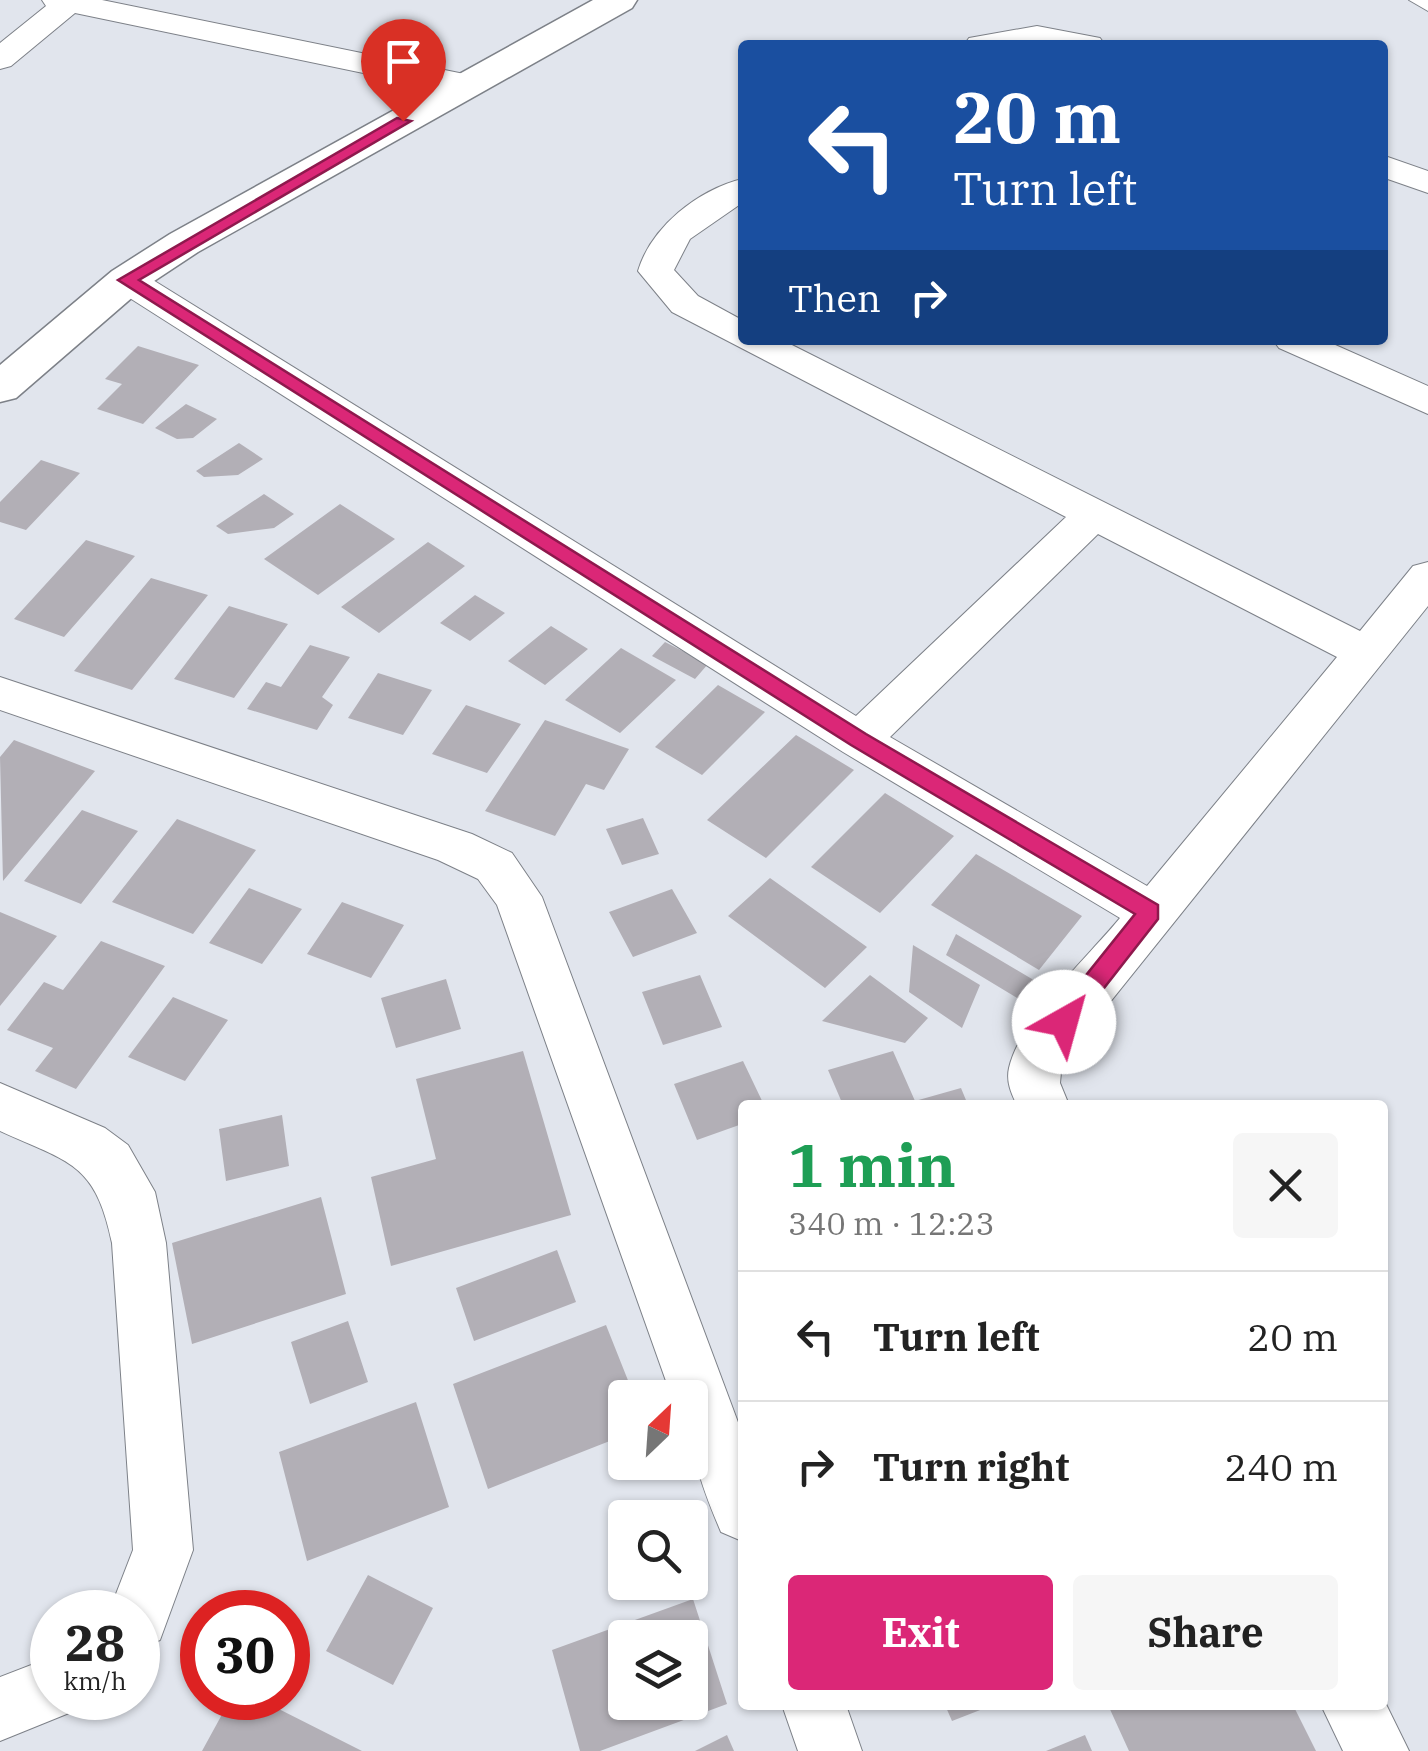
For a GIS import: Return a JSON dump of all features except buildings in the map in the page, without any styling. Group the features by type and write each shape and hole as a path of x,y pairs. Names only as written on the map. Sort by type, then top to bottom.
{"street":[{"path":"0,388 127,280 619,0"},
{"path":"0,59 62,2 469,85"},
{"path":"1008,40 1036,35 1062,40"},
{"path":"1388,166 1428,183"},
{"path":"738,192 674,235 659,256 656,271 685,304 738,333"},
{"path":"127,280 859,740 1150,912"},
{"path":"762,345 1366,653"},
{"path":"1303,345 1428,401"},
{"path":"859,740 1095,513"},
{"path":"1040,1100 1033,1086 1033,1066 1042,1049 1150,912 1428,577"},
{"path":"0,693 455,847 495,866 518,897 738,1500"},
{"path":"0,1106 86,1144 109,1162 128,1192 139,1242 163,1550 148,1590"},
{"path":"0,1709 30,1697"},
{"path":"816,1710 830,1751"},
{"path":"1356,1710 1376,1751"}],"route":[{"path":"403,121 211,228 127,280 859,740 1150,912 1064,1022"}]}
